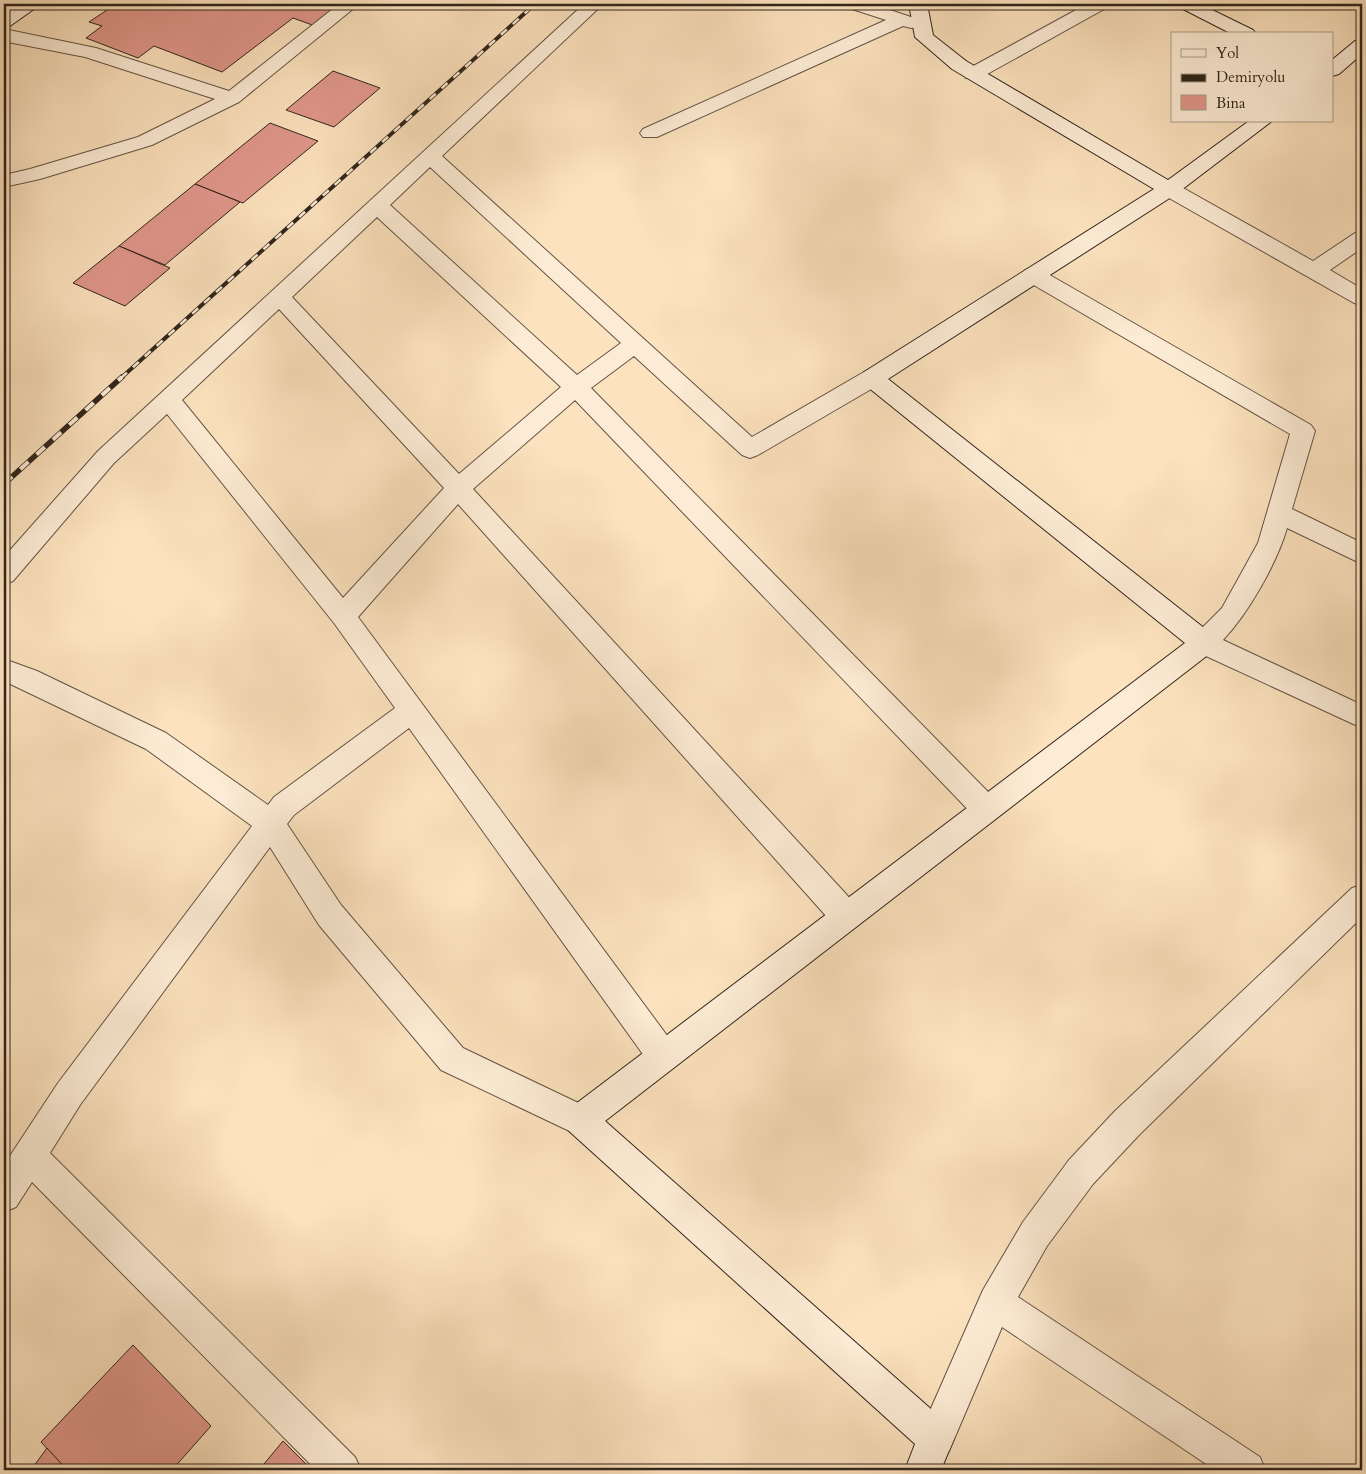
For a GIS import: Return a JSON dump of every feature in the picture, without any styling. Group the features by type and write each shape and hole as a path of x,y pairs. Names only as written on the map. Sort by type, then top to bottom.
{"street":[{"path":"4,22 32,4"},
{"path":"4,181 33,175 145,142 232,98 350,4"},
{"path":"4,574 106,457 594,4"},
{"path":"855,4 922,27"},
{"path":"918,4 924,38 973,74 1169,189 1362,298"},
{"path":"973,74 1100,4"},
{"path":"1187,4 1243,32"},
{"path":"650,133 902,20"},
{"path":"4,34 15,38 90,52 232,98"},
{"path":"1334,69 1362,45"},
{"path":"1334,70 1362,57"},
{"path":"431,157 750,449 872,378 1169,189 1261,122"},
{"path":"378,206 576,387 986,809"},
{"path":"1314,271 1362,238"},
{"path":"580,1120 1204,643 1231,615 1270,543 1303,431 1033,275"},
{"path":"280,297 458,488 846,916"},
{"path":"343,616 458,488 576,387 635,344"},
{"path":"872,378 1204,643 1362,716"},
{"path":"168,400 343,616 663,1056"},
{"path":"1278,513 1362,554"},
{"path":"4,670 28,679 156,741 270,824 330,915 452,1059 580,1120 936,1438"},
{"path":"4,1194 69,1094 284,806 411,711"},
{"path":"923,1470 995,1302 1035,1234 1081,1172 1127,1123 1362,898"},
{"path":"29,1156 342,1470"},
{"path":"995,1302 1247,1470"}],"building":[{"path":"116,4 322,4 337,9 315,26 293,18 222,72 154,46 138,58 86,38 102,26 89,22"},
{"path":"333,71 380,88 334,127 286,110"},
{"path":"270,123 318,141 243,203 195,184"},
{"path":"195,184 240,202 165,265 119,246"},
{"path":"119,246 170,268 125,306 73,283"},
{"path":"133,1345 211,1426 172,1470 67,1470 41,1442"},
{"path":"283,1441 312,1470 259,1470"},
{"path":"47,1448 67,1470 31,1470"}],"railway":[{"path":"121,378 535,4"},
{"path":"4,484 122,377"}]}
